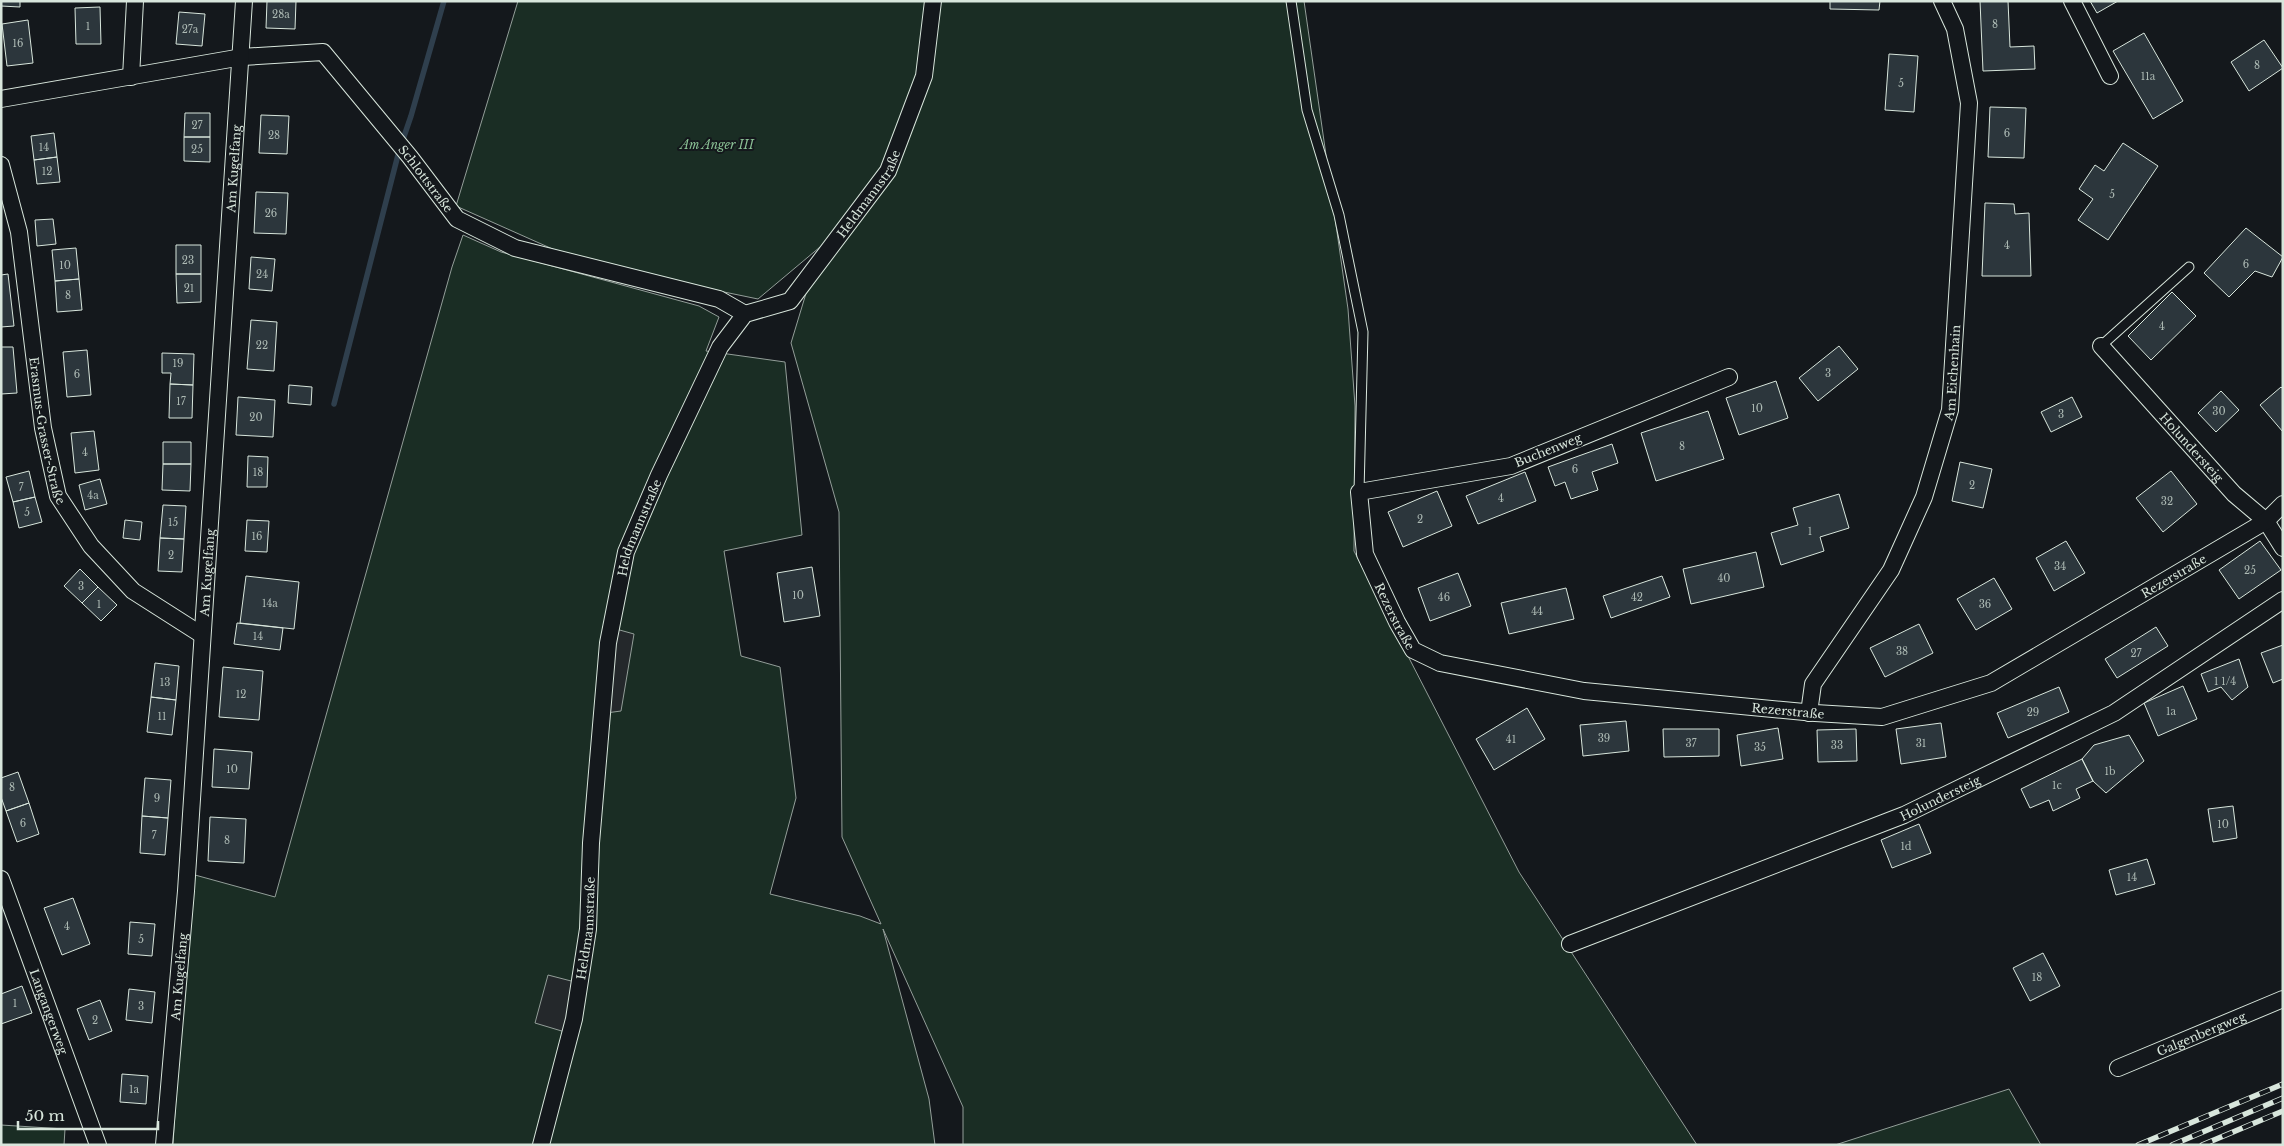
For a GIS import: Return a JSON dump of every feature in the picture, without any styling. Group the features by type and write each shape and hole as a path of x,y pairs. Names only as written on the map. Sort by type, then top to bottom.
{"street":[{"path":"131,77 135,1"},
{"name":"Am Kugelfang","path":"164,1145 186,891 242,57 244,1"},
{"name":"Heldmannstraße","path":"541,1145 574,1018 588,929 591,842 608,643 626,552 659,475 720,347 745,314 790,301 888,172 924,76 933,1"},
{"name":"Am Eichenhain","path":"1809,713 1813,684 1891,570 1924,497 1950,410 1969,103 1955,29 1942,1"},
{"path":"2072,1 2110,76"},
{"name":"Schlottstraße","path":"1,99 242,57 322,52 410,157 457,219 515,248 719,299 745,314"},
{"name":"Erasmus-Grasser-Straße","path":"1,164 19,232 43,428 58,496 91,546 133,591 202,635"},
{"name":"Holundersteig","path":"2101,346 2234,494 2266,521 2283,548"},
{"name":"Buchenweg","path":"1359,492 1510,466 1729,377"},
{"name":"Rezerstraße","path":"1359,492 1365,554 1397,622 1413,650 1440,663 1584,691 1809,713 1882,717 1991,683 2266,521 2283,504"},
{"name":"Holundersteig","path":"1570,944 1913,811 2114,713 2283,600"},
{"name":"Langangerweg","path":"1,879 98,1145"},
{"name":"Galgenbergweg","path":"2118,1068 2283,999"}],"lane":[{"path":"1291,1 1307,110 1339,215 1363,332 1359,492"},
{"path":"2101,346 2189,267"}],"green space":[{"name":"Am Anger III","path":"518,1 1304,1 1348,309 1355,406 1354,551 1519,872 1697,1145 963,1145 963,1107 883,929 929,1099 935,1145 173,1145 179,1045 195,875 275,897 452,267 463,235 501,252 699,306 719,317 706,351 785,362 802,535 724,551 741,656 780,667 796,798 770,894 860,916 881,924 842,837 839,512 791,343 820,247 758,299 584,263 456,206"},
{"path":"2009,1089 2041,1145 1835,1145"},
{"path":"1,1125 65,1129 64,1145 1,1145"}],"shaded area":[{"path":"616,629 634,634 621,711 606,713"},
{"path":"548,975 575,982 565,1032 535,1023"}],"building":[{"path":"1,1 20,1 20,7 1,6"},
{"path":"267,1 296,1 295,29 266,28"},
{"path":"1830,1 1880,1 1879,10 1830,9"},
{"path":"1980,1 2008,1 2010,47 2034,46 2035,69 1983,71"},
{"path":"2090,1 2118,1 2097,13"},
{"path":"100,7 101,44 76,44 75,8"},
{"path":"179,12 205,14 202,46 176,44"},
{"path":"28,20 33,63 7,66 2,24"},
{"path":"2144,33 2183,101 2153,119 2113,51"},
{"path":"2264,40 2283,68 2249,91 2231,62"},
{"path":"1889,54 1918,56 1914,112 1885,110"},
{"path":"1990,107 2026,108 2024,158 1988,157"},
{"path":"185,113 210,113 210,137 184,137"},
{"path":"261,115 289,116 287,154 259,153"},
{"path":"54,133 57,157 34,160 31,136"},
{"path":"184,137 210,137 210,162 184,161"},
{"path":"2123,143 2158,166 2108,240 2078,220 2093,199 2079,189 2095,165 2104,171"},
{"path":"57,157 60,182 37,184 34,160"},
{"path":"256,192 288,193 286,234 254,233"},
{"path":"1985,203 2014,204 2015,214 2029,213 2031,276 1982,276"},
{"path":"53,219 56,244 37,246 35,220"},
{"path":"2246,228 2283,257 2272,277 2255,271 2229,297 2204,273"},
{"path":"176,245 201,245 201,274 176,274"},
{"path":"76,248 79,279 55,281 52,250"},
{"path":"251,257 275,259 272,291 249,289"},
{"path":"8,274 14,326 1,327 1,275"},
{"path":"176,274 201,274 201,302 177,303"},
{"path":"79,279 82,310 57,312 55,281"},
{"path":"2172,292 2196,316 2151,360 2128,336"},
{"path":"251,320 277,322 274,371 247,369"},
{"path":"1839,346 1858,369 1818,401 1799,378"},
{"path":"1,347 13,347 17,393 1,394"},
{"path":"87,350 91,395 67,397 63,352"},
{"path":"162,353 194,354 193,385 170,384 171,373 162,373"},
{"path":"1776,381 1788,418 1739,435 1726,398"},
{"path":"170,384 193,385 192,418 169,418"},
{"path":"289,385 312,387 311,405 288,403"},
{"path":"2281,387 2283,389 2283,432 2260,405"},
{"path":"2221,391 2239,410 2216,432 2198,413"},
{"path":"238,397 275,400 273,437 236,435"},
{"path":"2072,397 2082,417 2051,432 2041,412"},
{"path":"1708,411 1724,459 1656,481 1641,433"},
{"path":"94,431 99,470 75,473 71,433"},
{"path":"163,442 191,442 191,464 163,464"},
{"path":"1612,444 1618,463 1592,472 1598,490 1571,499 1565,482 1555,486 1548,467"},
{"path":"248,456 268,457 267,487 247,487"},
{"path":"1960,462 1992,469 1983,508 1952,501"},
{"path":"163,464 191,464 190,491 162,490"},
{"path":"29,471 35,497 13,502 6,477"},
{"path":"2171,471 2197,504 2163,532 2136,498"},
{"path":"1525,472 1536,501 1478,524 1466,496"},
{"path":"100,479 107,504 85,510 79,485"},
{"path":"1437,491 1452,526 1403,547 1388,512"},
{"path":"1839,494 1849,528 1820,537 1824,551 1781,565 1771,533 1798,525 1793,508"},
{"path":"35,497 42,522 19,528 13,502"},
{"path":"163,505 186,506 184,539 160,538"},
{"path":"125,520 142,522 140,540 123,538"},
{"path":"247,520 269,521 267,552 245,551"},
{"path":"160,538 184,539 182,572 158,571"},
{"path":"2066,541 2085,573 2054,591 2036,558"},
{"path":"2260,541 2281,570 2239,599 2219,570"},
{"path":"1756,552 1764,587 1691,604 1683,569"},
{"path":"812,567 820,616 784,622 777,573"},
{"path":"80,569 98,587 82,603 64,586"},
{"path":"1458,573 1471,606 1430,621 1418,588"},
{"path":"246,576 299,582 294,629 240,623"},
{"path":"1662,576 1670,597 1611,618 1603,596"},
{"path":"1994,578 2012,609 1976,630 1957,599"},
{"path":"98,587 117,605 101,621 82,603"},
{"path":"1566,588 1574,619 1509,634 1501,603"},
{"path":"237,623 283,628 280,650 234,644"},
{"path":"1919,624 1933,653 1885,677 1870,648"},
{"path":"2156,627 2168,646 2117,678 2105,659"},
{"path":"2283,645 2283,679 2273,683 2261,653"},
{"path":"2239,659 2248,687 2232,700 2221,687 2208,692 2201,674"},
{"path":"155,663 179,666 176,700 151,697"},
{"path":"223,667 263,671 259,720 219,717"},
{"path":"2183,686 2197,719 2158,736 2144,703"},
{"path":"2059,687 2069,712 2008,738 1997,713"},
{"path":"151,697 176,700 172,735 147,732"},
{"path":"1527,708 1545,739 1494,770 1476,739"},
{"path":"1626,721 1629,751 1583,756 1580,725"},
{"path":"1941,723 1946,757 1901,764 1896,729"},
{"path":"1778,728 1783,759 1741,766 1737,735"},
{"path":"1663,729 1719,729 1719,756 1664,757"},
{"path":"1856,729 1857,761 1818,762 1817,730"},
{"path":"2129,735 2144,761 2106,793 2093,781 2082,759 2094,745"},
{"path":"214,749 252,752 249,789 212,787"},
{"path":"2082,759 2093,781 2076,789 2080,798 2053,811 2049,800 2030,808 2021,789"},
{"path":"18,772 29,803 6,811 1,797 1,778"},
{"path":"145,778 171,780 168,818 142,816"},
{"path":"29,803 39,834 17,842 6,811"},
{"path":"2233,806 2237,838 2213,842 2208,809"},
{"path":"142,816 168,818 165,855 140,853"},
{"path":"210,817 246,819 244,863 208,861"},
{"path":"1919,824 1931,853 1892,868 1881,840"},
{"path":"2147,859 2155,884 2116,895 2109,870"},
{"path":"73,898 90,944 62,955 44,908"},
{"path":"130,922 155,924 152,956 128,954"},
{"path":"2043,953 2060,986 2030,1001 2013,968"},
{"path":"22,986 32,1013 1,1024 1,994"},
{"path":"129,989 155,992 152,1023 126,1020"},
{"path":"100,1000 112,1031 89,1040 77,1009"},
{"path":"122,1074 148,1076 146,1104 120,1102"}],"waterway":[{"path":"334,404 399,151 444,1"}],"railway":[{"path":"2138,1145 2283,1084"},
{"path":"2172,1145 2283,1098"},
{"path":"2202,1145 2283,1111"}]}
